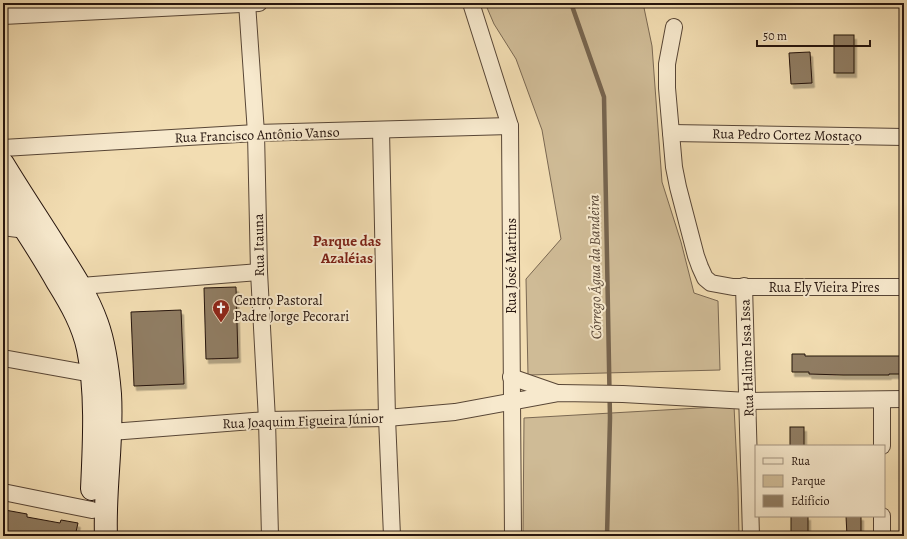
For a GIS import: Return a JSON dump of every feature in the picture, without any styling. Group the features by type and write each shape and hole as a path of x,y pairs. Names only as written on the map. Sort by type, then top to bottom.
{"street":[{"name":"Rua Itauna","path":"247,3 256,133 259,272 267,420 270,536"},
{"path":"3,16 259,3"},
{"name":"Rua José Martins","path":"471,3 510,126 513,536"},
{"name":"Rua Halime Issa Issa","path":"674,28 667,64 667,88 674,167 688,228 700,268 705,278 711,283 721,286 744,286 751,536"},
{"name":"Rua Francisco Antônio Vanso","path":"3,148 256,133 510,126"},
{"path":"381,130 387,418 392,536"},
{"name":"Rua Pedro Cortez Mostaço","path":"671,133 904,137"},
{"path":"3,164 36,231 42,254 77,317 88,349 102,431 106,536"},
{"path":"3,196 36,231 81,286 97,324 104,349 110,395 102,431 92,510 93,536"},
{"path":"3,227 36,231"},
{"path":"81,286 259,272"},
{"name":"Rua Ely Vieira Pires","path":"744,286 904,287"},
{"path":"3,358 92,374"},
{"path":"511,377 558,393 623,394 748,401 904,399"},
{"name":"Rua Joaquim Figueira Júnior","path":"102,431 267,420 387,418 455,412 558,393"},
{"path":"882,400 882,445"},
{"path":"3,492 92,510"},
{"path":"882,517 882,536"}],"green space":[{"path":"485,3 643,3 652,46 662,182 681,242 694,293 718,301 720,370 528,375 526,279 561,239 542,130 516,59 494,24"},
{"path":"734,406 739,536 523,536 524,418"}],"building":[{"path":"834,35 854,35 854,73 834,73"},
{"path":"810,52 812,83 791,84 789,53"},
{"name":"Centro Pastoral Padre Jorge Pecorari","path":"236,287 238,358 206,359 204,288"},
{"path":"181,310 184,384 134,386 131,312"},
{"path":"792,354 805,354 805,356 904,356 904,374 843,375 792,372"},
{"path":"790,427 804,427 804,445 790,445"},
{"path":"5,510 27,514 27,517 60,523 61,520 78,523 75,536 27,536 3,531"},
{"path":"791,517 808,517 808,536 791,536"},
{"path":"846,517 861,517 861,536 847,536"}],"waterway":[{"name":"Córrego Água da Bandeira","path":"571,3 604,97 610,418 607,536"}],"place":[{"name":"Centro Pastoral Padre Jorge Pecorari","path":"221,323"}],"district":[{"name":"Parque das Azaléias","path":"347,250"}]}
